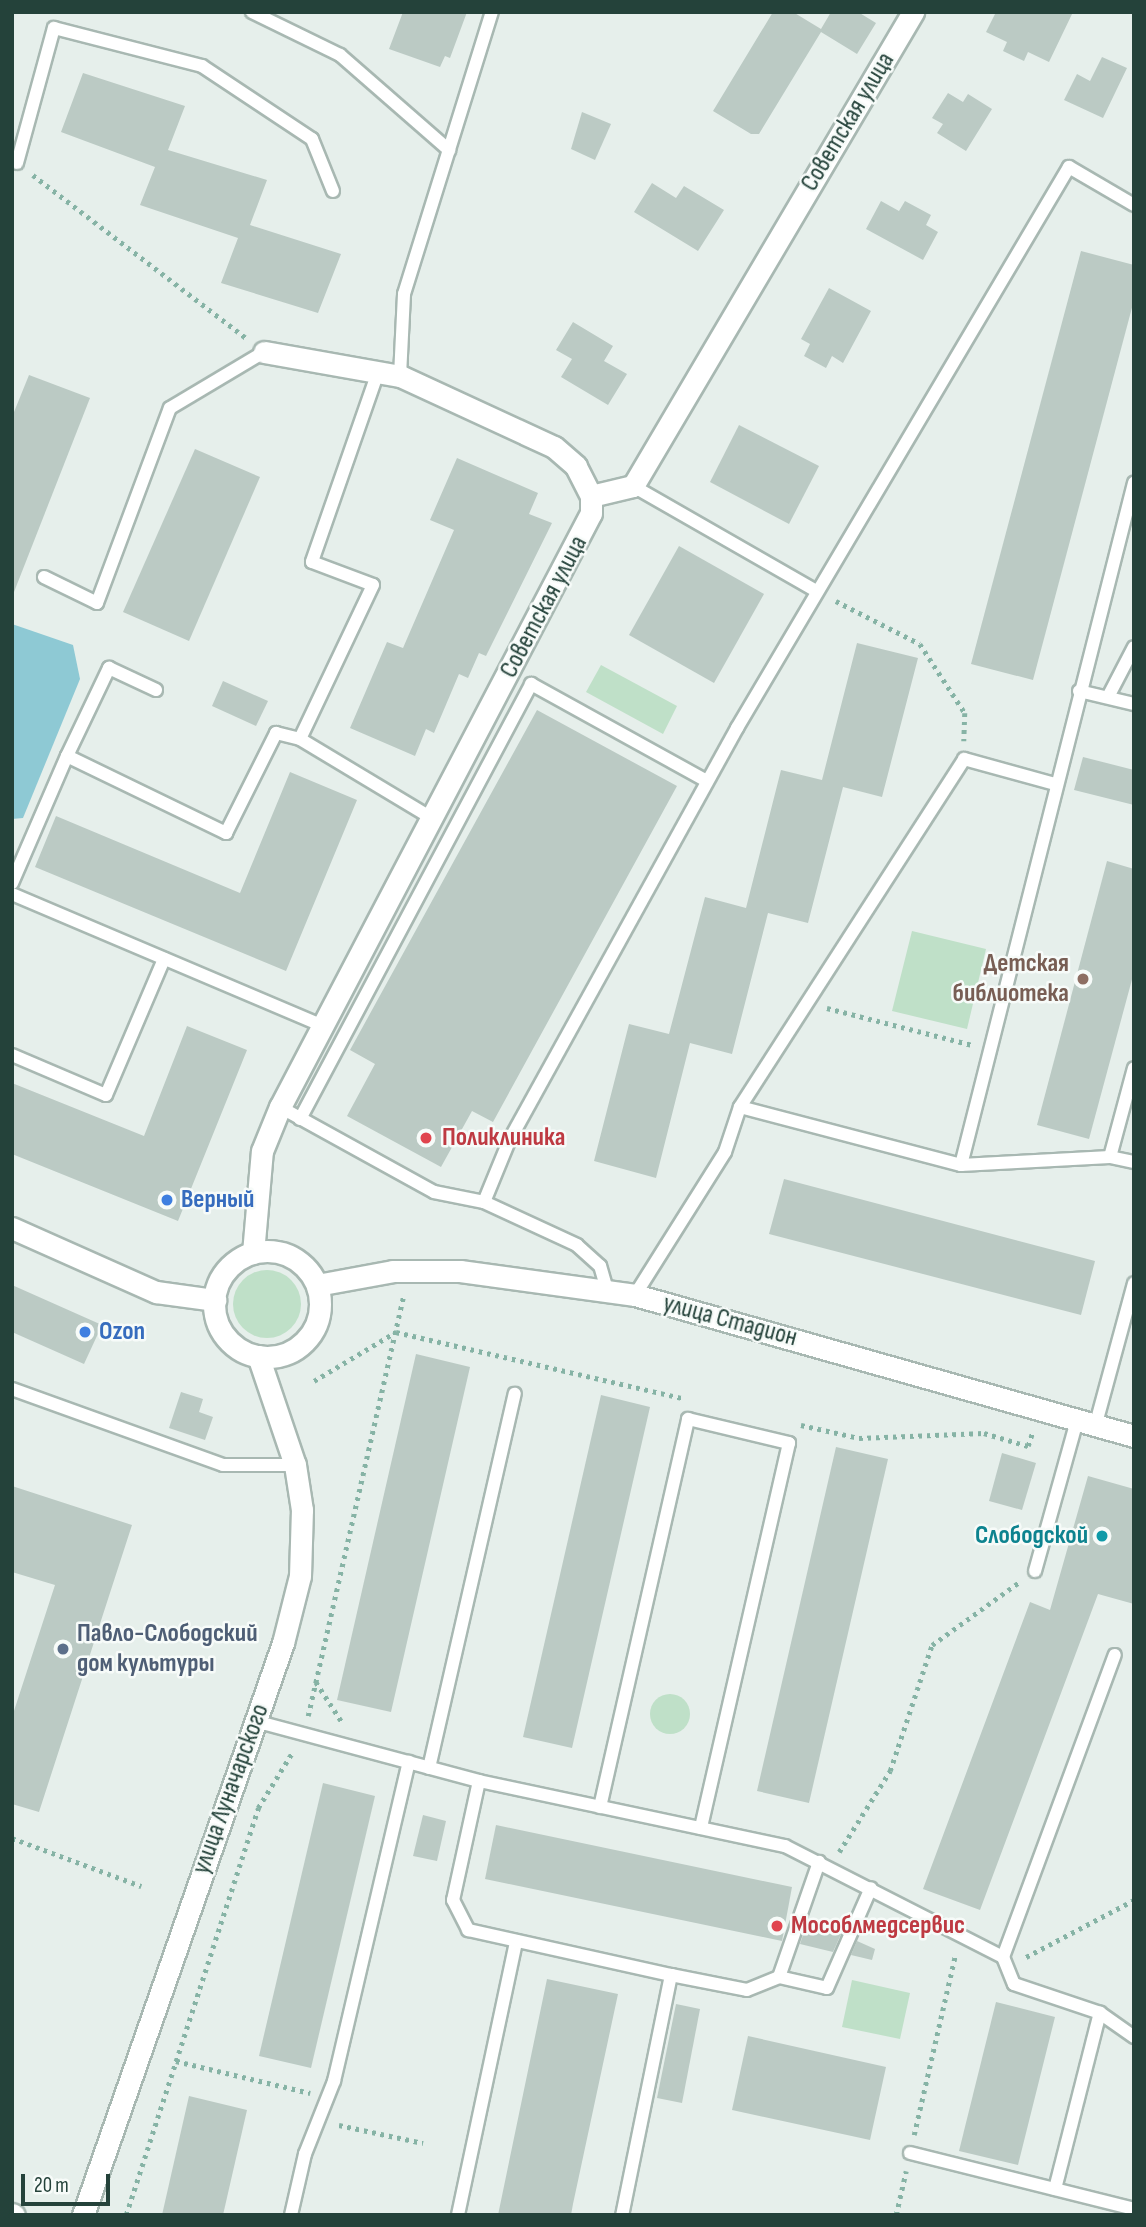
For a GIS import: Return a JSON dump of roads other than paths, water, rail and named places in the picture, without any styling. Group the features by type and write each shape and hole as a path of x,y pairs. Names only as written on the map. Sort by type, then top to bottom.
{"street":[{"name":"Советская улица","path":"633,486 913,12"},
{"path":"264,352 400,376 554,447 576,466 591,496 633,486"},
{"name":"Советская улица","path":"253,1253 262,1151 280,1107 586,527 591,496"},
{"path":"12,1228 156,1292 215,1300"},
{"path":"253,1253 291,1256 317,1285 318,1321 309,1338 295,1349 258,1356 226,1336 215,1300 226,1270 253,1253"},
{"name":"улица Стадион","path":"317,1285 393,1271 460,1271 635,1295 1134,1436"},
{"name":"улица Луначарского","path":"83,2215 255,1721 300,1576 302,1510 295,1465 258,1356"}],"lane":[{"path":"252,12 340,55 449,150"},
{"path":"400,376 404,294 492,12"},
{"path":"17,163 54,28 202,66 312,139 333,191"},
{"path":"484,1202 509,1142 707,781 816,591 1069,167 1134,205"},
{"path":"44,578 97,603 170,408 264,352"},
{"path":"300,739 373,585 312,562 379,372"},
{"path":"961,1166 1055,784 1134,483"},
{"path":"633,486 816,591"},
{"path":"1108,698 1134,647"},
{"path":"12,884 67,756 109,668 156,690"},
{"path":"300,1119 531,684 707,781"},
{"path":"1079,691 1134,704"},
{"path":"67,756 226,833 276,733 300,739 433,819"},
{"path":"635,1295 725,1152 740,1107 964,759 1055,784"},
{"path":"12,894 323,1026"},
{"path":"12,1055 106,1095 164,958"},
{"path":"1110,1157 1134,1068"},
{"path":"280,1107 434,1192 484,1202 577,1245 600,1266 607,1290"},
{"path":"740,1107 961,1166 1110,1157 1134,1162"},
{"path":"1035,1571 1134,1283"},
{"path":"12,1389 223,1465 295,1465"},
{"path":"429,1768 514,1394"},
{"path":"600,1807 688,1419 789,1443 701,1828"},
{"path":"1005,1962 1115,1655"},
{"path":"255,1721 479,1781 785,1846 871,1888 1005,1962 1014,1984 1100,2012 1134,2037"},
{"path":"291,2215 318,2121 328,2097 409,1762"},
{"path":"479,1781 453,1900 468,1930 747,1990 779,1977 827,1987 871,1888"},
{"path":"779,1977 824,1865"},
{"path":"458,2215 516,1941"},
{"path":"622,2215 671,1975"},
{"path":"1055,2189 1100,2012"},
{"path":"910,2153 1134,2209"}],"water":[{"path":"12,624 73,645 80,679 23,818 12,819"}],"place":[{"name":"Детская библиотека","path":"1083,979"},
{"name":"Поликлиника","path":"426,1138"},
{"name":"Верный","path":"167,1200"},
{"name":"Ozon","path":"85,1332"},
{"name":"Слободской","path":"1102,1536"},
{"name":"Павло-Слободский дом культуры","path":"63,1649"},
{"name":"Мособлмедсервис","path":"777,1926"}]}
